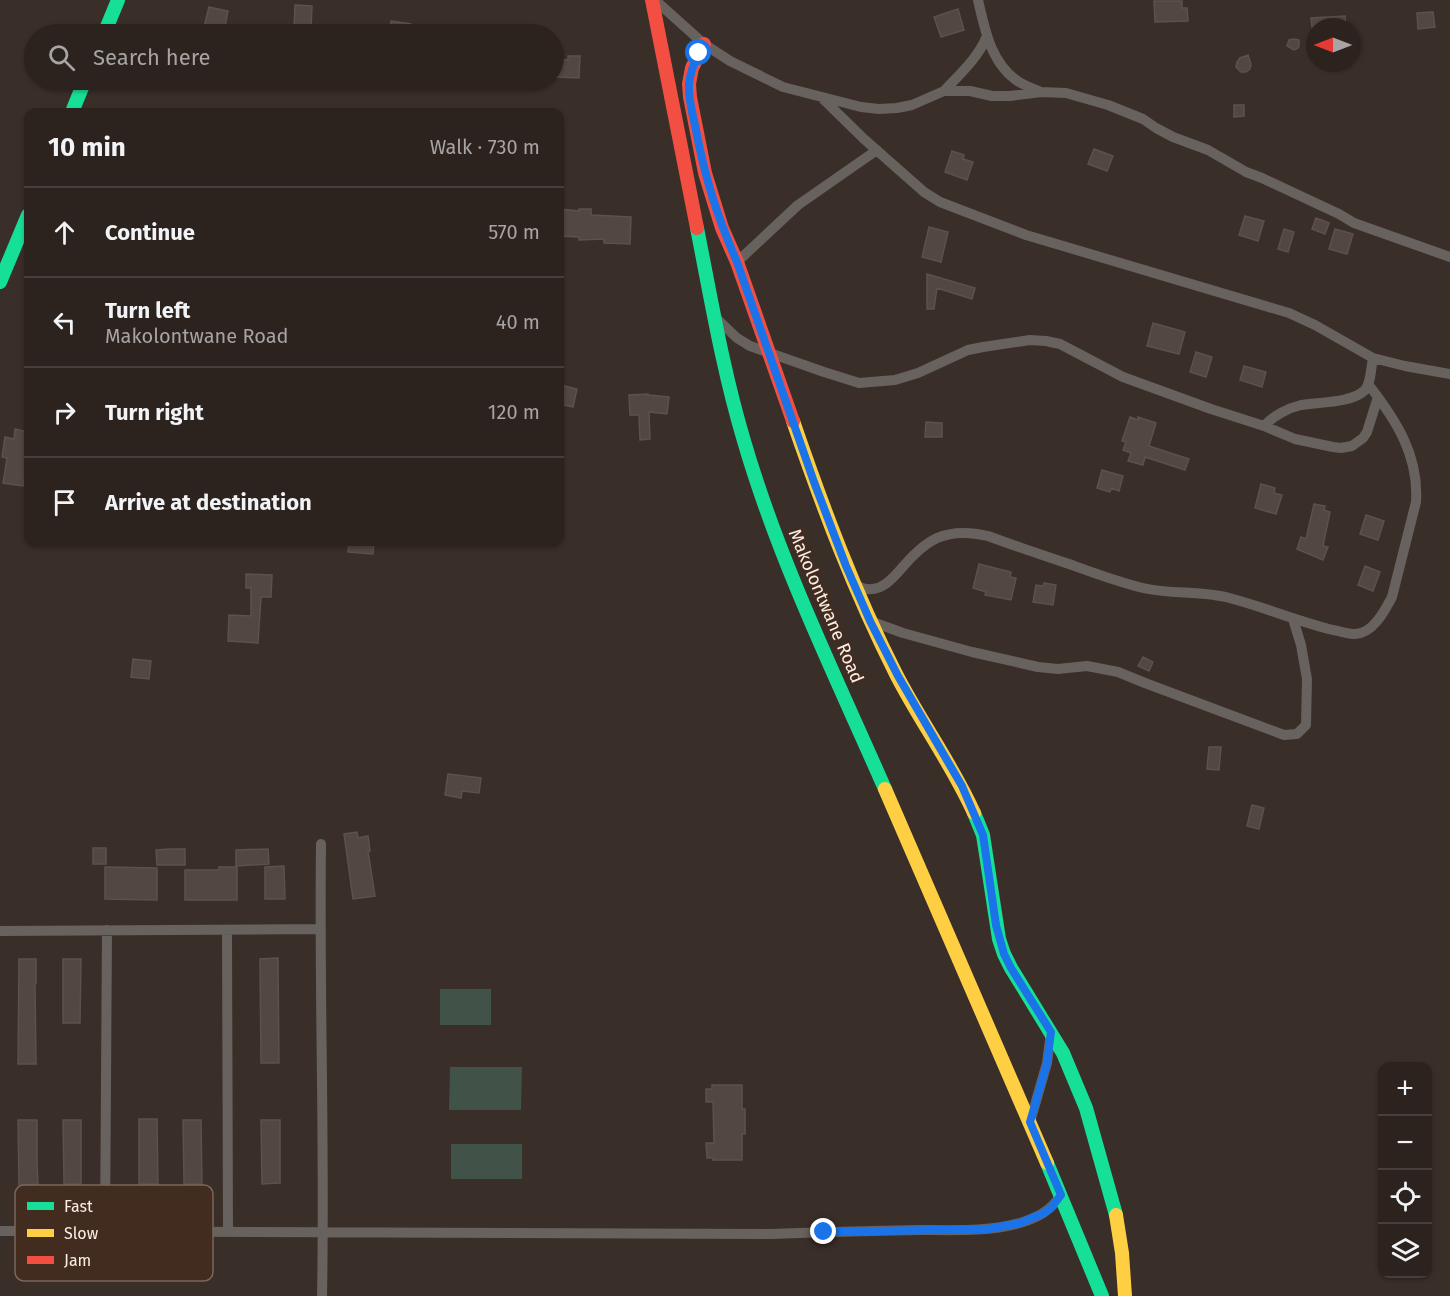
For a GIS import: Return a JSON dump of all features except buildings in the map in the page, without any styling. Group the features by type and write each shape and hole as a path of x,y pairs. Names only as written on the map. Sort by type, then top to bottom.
{"main road":[{"path":"108,24 118,0"},
{"name":"Makolontwane Road","path":"654,0 726,372 744,441 769,516 803,603 923,874 1102,1296"},
{"path":"704,44 692,68 689,84 690,97 700,153 722,228 737,262 814,482 854,585 898,676 962,786 983,835 996,925 1004,954 1063,1053 1086,1108 1114,1206 1122,1253 1125,1296"},
{"path":"74,108 81,90"},
{"path":"0,282 24,225"}],"street":[{"path":"654,0 704,44 755,75 783,87 861,107 879,109 912,105 944,91 982,49 987,36"},
{"path":"978,0 987,36 998,61 1020,83 1041,92"},
{"path":"667,76 690,97"},
{"path":"944,91 963,91 992,96 1041,92 1066,93 1117,108 1143,119 1173,137 1208,150 1246,172 1354,223 1450,257"},
{"path":"821,97 924,192 940,202 1026,235 1289,313 1315,325 1372,358 1450,375"},
{"path":"737,262 798,205 877,150"},
{"path":"714,317 737,338 750,346 859,383 896,380 918,373 968,350 1030,340 1046,341 1060,344 1123,377 1264,426 1295,440 1333,447 1346,448 1359,442 1367,432 1378,397"},
{"path":"1264,426 1275,417 1299,405 1352,398 1366,389 1372,358"},
{"path":"854,585 867,589 880,587 936,538 948,534 975,533 1126,583 1174,593 1204,592 1233,598 1311,625 1355,634 1363,632 1371,627 1392,597 1416,502 1417,486 1413,461 1407,444 1368,384"},
{"path":"870,621 903,633 972,652 1038,667 1059,669 1087,666 1118,672 1284,735 1297,734 1306,725 1307,679 1301,645 1293,619"},
{"path":"321,844 322,1296"},
{"path":"0,931 320,929"},
{"path":"105,1185 107,930"},
{"path":"227,930 228,1232"},
{"path":"1030,1122 1047,1063 1051,1032"},
{"path":"213,1232 772,1234 988,1229 1020,1223 1044,1213 1061,1195"},
{"path":"0,1231 15,1231"}],"green space":[{"path":"440,989 491,989 491,1025 440,1025"},
{"path":"450,1067 522,1067 521,1110 449,1110"},
{"path":"451,1144 522,1144 522,1179 451,1179"}],"traffic: fast":[{"path":"108,24 118,0"},
{"path":"74,108 81,90"},
{"path":"0,282 24,225"},
{"path":"697,228 730,388 758,486 809,617 885,789"},
{"path":"974,813 983,835 999,939 1004,954 1063,1053 1086,1108 1116,1215"},
{"path":"1047,1163 1102,1296"}],"traffic: slow":[{"path":"793,421 866,612 905,691 956,777 974,813"},
{"path":"885,789 1047,1163"},
{"path":"1116,1215 1125,1296"}],"traffic: jam":[{"path":"652,0 697,228"},
{"path":"704,44 692,68 689,84 705,173 722,228 737,262 793,421"}],"route":[{"path":"699,53 692,68 689,84 690,97 705,173 722,228 737,262 846,566 870,621 898,676 962,786 983,835 996,925 1004,954 1051,1032 1047,1063 1030,1122 1061,1195 1051,1208 1020,1223 988,1229 824,1232"}]}
